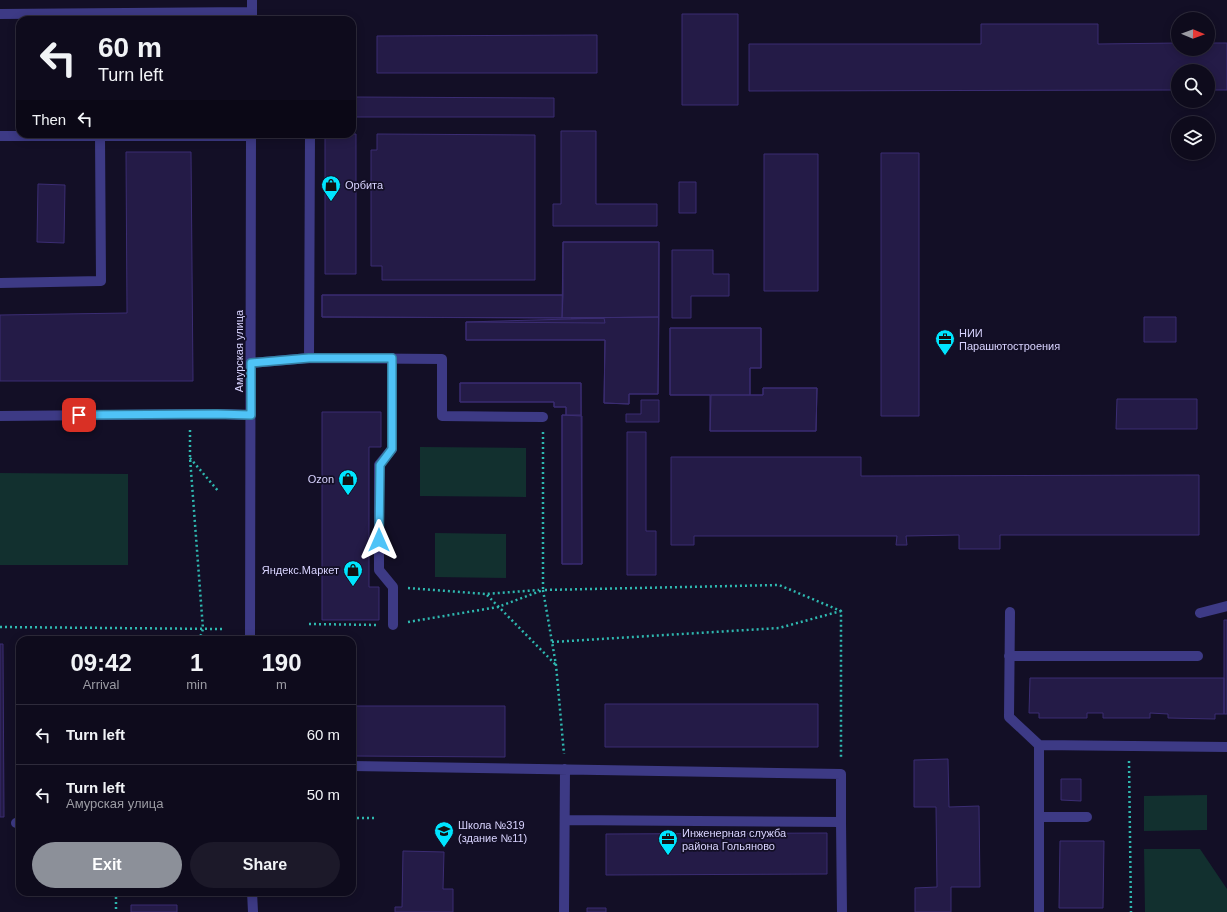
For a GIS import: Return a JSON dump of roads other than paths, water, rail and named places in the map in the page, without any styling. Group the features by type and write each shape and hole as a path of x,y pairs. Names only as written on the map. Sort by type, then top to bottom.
{"street":[{"path":"0,14 252,16 252,0"},
{"path":"0,136 16,136"},
{"path":"0,283 101,281 100,138"},
{"name":"Амурская улица","path":"250,636 252,138"},
{"path":"309,358 310,138"},
{"path":"251,363 309,358 442,359 442,416 543,417"},
{"path":"392,358 392,449 380,465 379,570 393,587 393,625"},
{"path":"0,416 190,414 251,415"},
{"path":"1200,613 1227,606"},
{"path":"1010,612 1009,716 1039,745 1227,747"},
{"path":"1009,656 1198,656"},
{"path":"1039,745 1039,912"},
{"path":"356,766 841,774 842,912"},
{"path":"564,912 565,769"},
{"path":"1039,817 1087,817"},
{"path":"565,820 841,822"},
{"path":"252,896 254,912"}],"place":[{"name":"Орбита","path":"331,202"},
{"name":"НИИ Парашютостроения","path":"945,356"},
{"name":"Ozon","path":"348,496"},
{"name":"Яндекс.Маркет","path":"353,587"},
{"name":"Школа №319 (здание №11)","path":"444,848"},
{"name":"Инженерная служба района Гольяново","path":"668,856"}]}
